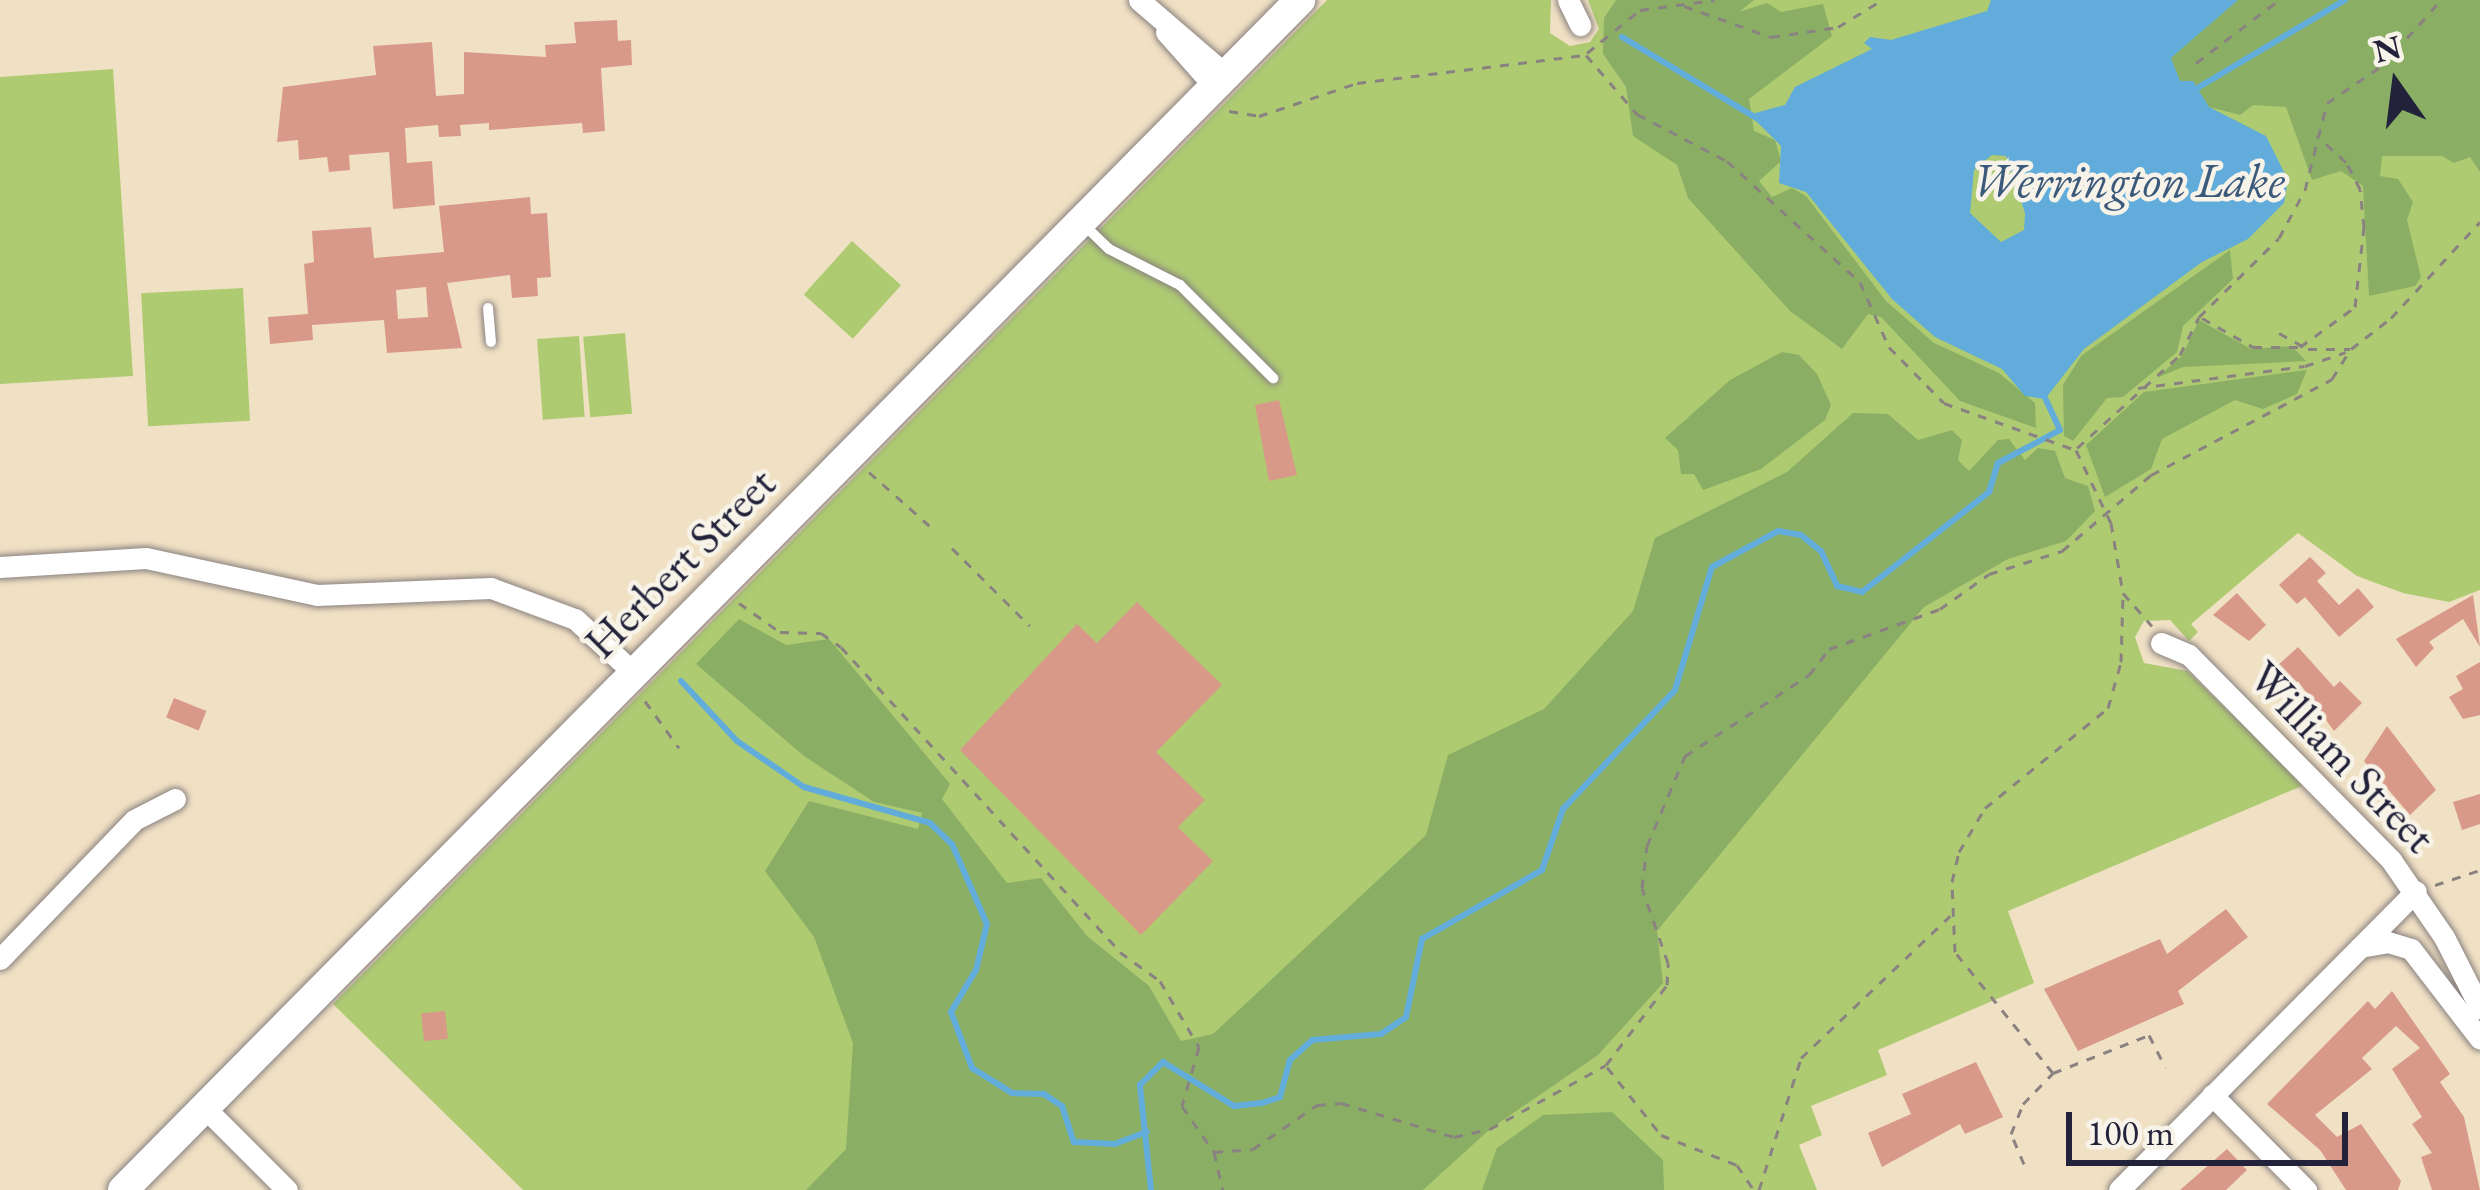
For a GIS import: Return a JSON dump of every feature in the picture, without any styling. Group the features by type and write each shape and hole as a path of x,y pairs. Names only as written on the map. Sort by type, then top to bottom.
{"street":[{"name":"Herbert Street","path":"123,1190 1300,0"},
{"path":"1568,0 1580,25"},
{"path":"1143,4 1213,86"},
{"path":"0,567 146,558 317,595 502,590 575,619 631,677"},
{"name":"William Street","path":"2161,644 2189,655 2416,891 2480,1008"},
{"path":"0,959 134,820 175,799"},
{"path":"2119,1190 2416,891"},
{"path":"2357,948 2388,941 2411,950 2480,1039"},
{"path":"2212,1095 2306,1190"},
{"path":"205,1108 287,1190"}],"lane":[{"path":"1079,220 1109,248 1180,285 1273,378"},
{"path":"488,308 490,342"}],"path":[{"path":"1213,86 1218,119 1227,110 1259,116 1357,83 1549,53 1586,55 1640,10 1714,0"},
{"path":"1684,6 1771,37 1838,27 1882,0"},
{"path":"2196,63 2279,0"},
{"path":"2076,450 2137,389 2180,355 2199,316 2279,238 2305,190 2327,103 2383,65 2441,0"},
{"path":"1586,55 1637,114 1726,161 1860,282 1889,347 1944,403 2076,450 2104,510 2122,593 2121,662 2108,708 1985,808 1955,863 1950,914 1955,952 1968,973 2053,1073"},
{"path":"2300,347 2355,307 2364,227 2346,162 2316,134"},
{"path":"1214,1152 1253,1149 1329,1104 1454,1137 1490,1129 1606,1066 1666,985 1668,962 1642,888 1647,846 1685,756 1809,675 1829,649 1940,609 1989,574 2051,557 2104,510 2332,379 2351,349 2480,222"},
{"path":"2199,316 2253,346 2351,349"},
{"path":"2279,333 2300,347"},
{"path":"2137,389 2191,375 2305,366 2351,349"},
{"path":"868,471 932,528"},
{"path":"952,548 1030,626"},
{"path":"721,586 760,623 780,632 821,633 842,647 1120,952 1160,981 1199,1047 1182,1106 1214,1152 1223,1190"},
{"path":"2122,593 2161,644"},
{"path":"631,677 679,748"},
{"path":"2416,891 2480,870"},
{"path":"1756,1190 1801,1058 1950,914"},
{"path":"2024,1164 2011,1135 2023,1104 2053,1073 2149,1035 2165,1067"},
{"path":"1606,1066 1660,1135 1737,1165 1756,1190"}],"green space":[{"path":"1327,0 1551,0 1550,33 1570,46 1590,42 1599,29 1588,0 2480,0 2480,590 2449,602 2403,593 2357,576 2298,533 2191,624 2198,632 2189,641 2170,620 2144,621 2135,637 2144,663 2187,671 2304,785 2008,911 2034,983 1878,1050 1887,1075 1811,1106 1822,1135 1799,1145 1817,1190 523,1190 333,1004"},
{"path":"1616,0 1754,0 1739,12 1767,3 1781,12 1823,4 1832,36 1749,99 1754,131 1775,140 1781,161 1759,181 1772,197 1792,188 1806,196 1886,301 1934,343 1999,373 2035,403 2036,428 1960,401 1881,317 1868,314 1842,349 1790,311 1688,198 1677,165 1633,136 1626,87 1603,54 1604,18"},
{"path":"2238,0 2480,0 2480,172 2470,157 2454,163 2442,156 2382,156 2380,176 2398,179 2413,202 2407,220 2421,277 2415,286 2369,296 2363,186 2341,171 2312,180 2286,107 2253,105 2240,115 2209,107 2193,82 2180,81 2170,57"},
{"path":"113,69 133,376 0,384 0,77"},
{"path":"852,241 901,285 853,339 804,295"},
{"path":"2230,250 2233,279 2183,326 2177,352 2123,397 2107,398 2073,441 2064,436 2063,385 2081,356"},
{"path":"243,288 250,421 148,426 141,293"},
{"path":"2199,320 2251,349 2292,346 2306,361 2183,367 2156,378 2182,356"},
{"path":"625,333 632,414 590,417 583,337"},
{"path":"579,336 585,417 543,420 537,339"},
{"path":"1782,352 1799,355 1817,374 1831,405 1825,420 1761,469 1703,490 1694,474 1681,474 1678,450 1665,438 1730,380"},
{"path":"2307,370 2297,394 2263,409 2235,400 2162,439 2151,469 2105,497 2086,445 2144,392"},
{"path":"1853,413 1888,414 1918,440 1952,430 1962,440 1958,460 1969,471 1998,440 2009,439 2025,460 2038,448 2055,451 2065,478 2088,486 2095,511 2066,541 2008,559 1924,607 1657,931 1663,983 1598,1055 1490,1129 1423,1190 806,1190 846,1149 853,1043 814,937 765,871 809,801 918,829 922,813 874,802 804,756 696,664 739,619 786,645 829,639 950,784 942,799 1007,883 1041,878 1087,936 1149,986 1181,1041 1213,1034 1426,835 1448,755 1544,709 1633,611 1655,538 1787,472"},
{"path":"1612,1112 1663,1160 1664,1190 1482,1190 1497,1148 1543,1115"}],"water":[{"name":"Werrington Lake","path":"1991,0 2238,0 2171,58 2180,81 2193,81 2209,107 2266,136 2288,180 2284,203 2248,239 2202,262 2084,349 2045,399 2025,396 2002,369 1935,337 1892,299 1806,192 1779,183 1781,146 1755,120 1755,113 1785,105 1795,87 1872,49 1864,43 1870,37 1891,40 1987,11","holes":["1992,155 2006,156 2025,213 2024,230 2001,242 1970,213 1974,170"]}],"building":[{"path":"617,20 618,41 631,40 632,65 601,68 605,131 583,133 582,123 489,130 489,123 460,125 461,136 439,137 438,125 405,128 407,163 432,161 435,205 393,209 389,152 349,155 350,170 329,172 327,157 299,160 298,140 277,142 283,87 376,75 373,46 432,42 436,96 464,94 464,52 546,57 545,45 576,43 574,22"},
{"path":"530,197 531,214 547,213 551,277 537,278 538,296 512,298 510,275 447,283 462,348 387,353 384,320 428,317 426,287 396,290 398,319 312,325 313,340 270,344 268,317 308,314 304,264 314,262 312,231 371,227 374,258 444,252 439,206"},
{"path":"1279,400 1297,475 1269,481 1255,405"},
{"path":"2310,557 2326,573 2317,581 2339,605 2358,588 2374,607 2339,637 2305,597 2297,604 2279,585"},
{"path":"2237,593 2266,625 2249,641 2213,615"},
{"path":"2473,595 2480,647 2463,619 2429,642 2434,648 2416,667 2396,639"},
{"path":"1137,602 1222,685 1156,752 1205,800 1178,827 1213,861 1141,935 960,750 1077,624 1097,643"},
{"path":"2298,647 2334,687 2340,681 2362,703 2334,731 2298,681 2293,686 2276,667"},
{"path":"2480,662 2480,715 2463,719 2449,697 2463,689 2456,676"},
{"path":"174,698 206,711 199,731 166,717"},
{"path":"2387,726 2436,790 2410,815 2364,761"},
{"path":"2480,794 2480,824 2462,830 2453,802"},
{"path":"2226,909 2248,937 2178,991 2184,1004 2078,1051 2044,989 2160,939 2167,954"},
{"path":"2392,991 2450,1074 2440,1082 2464,1117 2480,1190 2432,1190 2421,1157 2432,1153 2412,1124 2422,1117 2392,1069 2420,1048 2396,1026 2362,1058 2372,1069 2315,1115 2337,1137 2361,1124 2401,1181 2398,1190 2346,1190 2320,1150 2267,1104 2368,1001 2375,1009"},
{"path":"445,1011 448,1039 424,1041 421,1014"},
{"path":"1976,1062 2003,1117 1965,1134 1960,1124 1882,1167 1868,1133 1911,1114 1902,1094"},
{"path":"2227,1149 2247,1170 2226,1190 2180,1190"}],"waterway":[{"path":"2194,90 2345,0"},
{"path":"1622,37 1761,121"},
{"path":"1151,1190 1140,1085 1163,1062 1234,1106 1262,1103 1280,1097 1290,1060 1312,1040 1381,1034 1406,1017 1422,939 1542,870 1563,809 1675,690 1712,567 1778,531 1801,535 1821,551 1837,586 1862,592 1989,492 1998,463 2060,430 2044,396"},
{"path":"681,681 737,741 804,787 930,823 952,844 987,924 976,970 951,1012 972,1068 1012,1093 1044,1094 1062,1106 1074,1142 1115,1144 1147,1132"}]}
